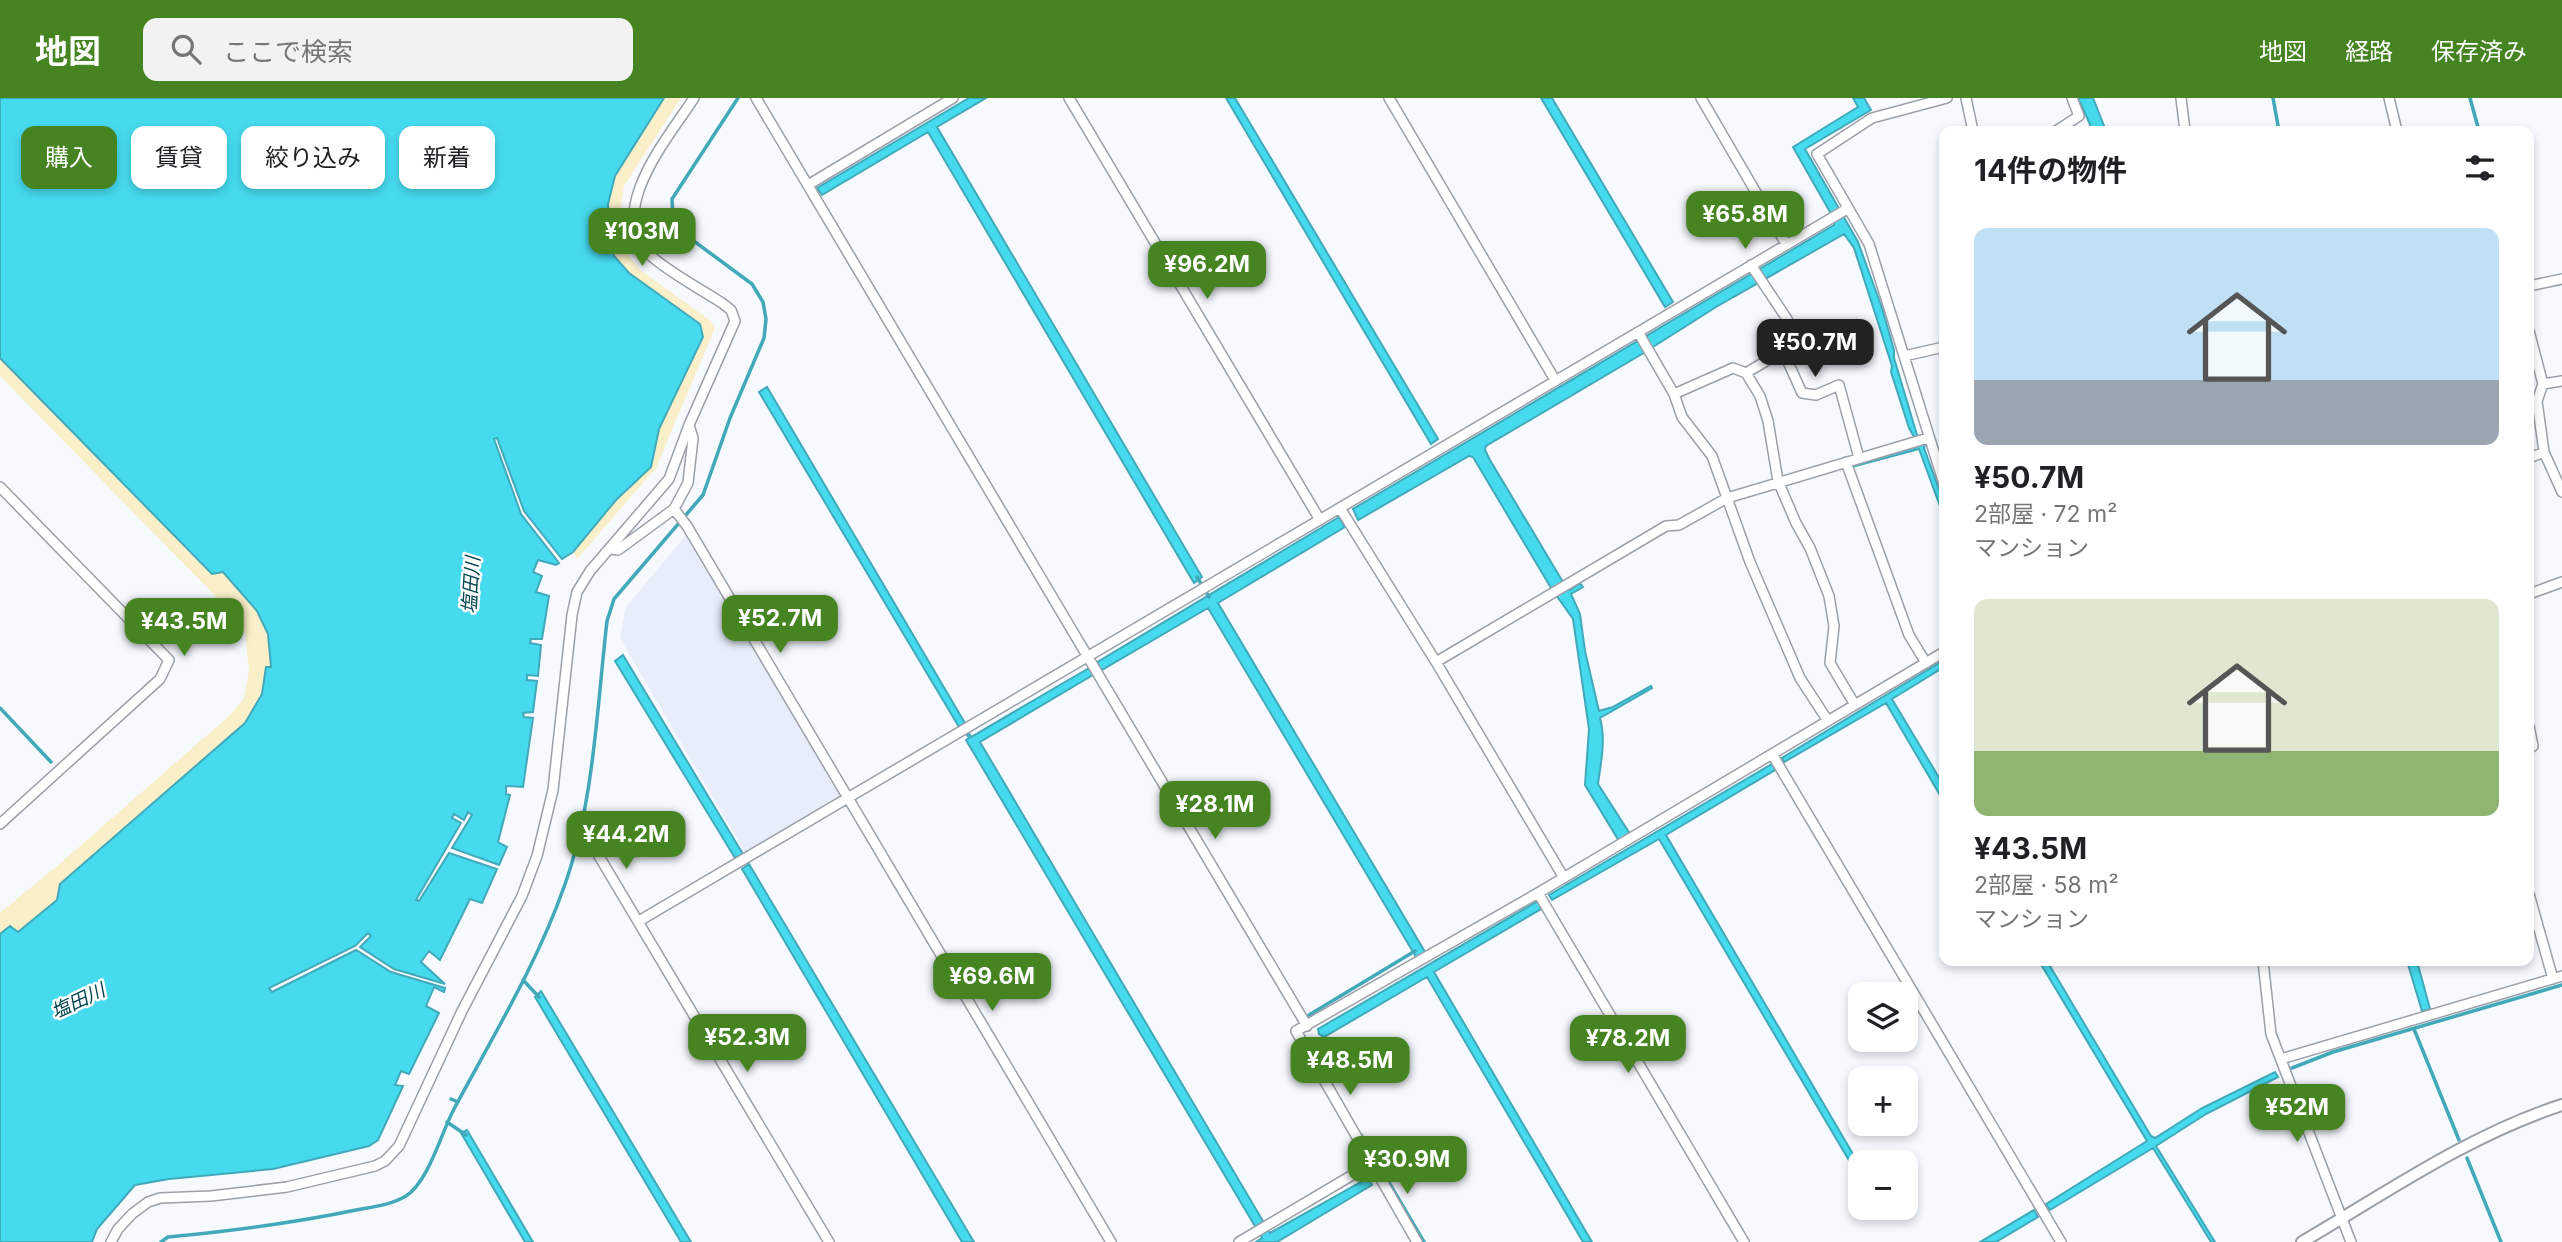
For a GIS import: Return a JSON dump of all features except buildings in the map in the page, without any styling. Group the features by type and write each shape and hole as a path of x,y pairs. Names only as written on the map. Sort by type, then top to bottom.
{"street":[{"path":"111,1242 118,1229 132,1214 148,1202 160,1198 211,1196 287,1187 375,1166 393,1154 462,1011 522,896 537,856 553,790 572,615 577,592 590,571 669,479 689,425 735,321 731,310 722,303 652,257 640,244 634,222 636,196 647,171 694,98"},
{"path":"756,98 1307,1026"},
{"path":"808,185 953,98"},
{"path":"1069,98 1320,520"},
{"path":"1389,98 1555,380"},
{"path":"1701,98 1786,244"},
{"path":"1939,474 1922,440 1904,356 1868,244 1845,210 1817,154 1872,118 1947,98"},
{"path":"1966,98 1972,126"},
{"path":"2064,126 2079,116 2072,98"},
{"path":"2181,98 2184,126"},
{"path":"2389,98 2396,126"},
{"path":"639,921 1320,520 1345,515 1438,449 1555,380 1639,335 1672,312 1845,210"},
{"path":"1746,373 1783,351 1793,333 1787,319 1751,265"},
{"path":"2534,285 2562,279"},
{"path":"1639,335 1674,394 1682,417 1712,456 1750,562 1800,678 1828,721"},
{"path":"1904,356 1939,347"},
{"path":"2534,350 2543,384 2537,401 2544,452 2562,492"},
{"path":"1783,351 1802,393 1816,395 1839,385 1859,458"},
{"path":"1674,394 1733,368 1746,373 1760,396 1768,421 1778,481 1829,596 1834,626 1830,663 1855,705"},
{"path":"2543,384 2562,381"},
{"path":"2534,425 2540,424"},
{"path":"611,549 618,550 676,511 688,483 693,438 689,425"},
{"path":"1436,662 1666,526 1679,525 1727,498 1922,440"},
{"path":"2534,456 2544,452"},
{"path":"1846,462 1909,635 1926,663"},
{"path":"0,487 170,660 160,679 0,824"},
{"path":"676,511 1111,1242"},
{"path":"1345,515 1564,878"},
{"path":"2534,592 2562,582"},
{"path":"1417,1242 1296,1031 1564,878 1939,655"},
{"path":"1772,754 2061,1242"},
{"path":"587,836 829,1242"},
{"path":"1538,893 1744,1242"},
{"path":"2281,1059 2558,977 2534,908"},
{"path":"2264,966 2271,1034 2351,1242"},
{"path":"2302,1242 2467,1146 2532,1114 2562,1105"},
{"path":"1239,1242 1371,1164"}],"shaded area":[{"path":"686,535 841,798 746,854 620,638 626,607"}],"sand":[{"path":"664,98 681,98 624,186 619,218 624,249 640,270 711,321 715,328 656,468 577,559 573,552 616,500 651,466 658,429 703,337 700,324 629,273 614,256 609,238 608,204 615,176"},
{"path":"0,358 211,574 223,572 257,611 268,634 271,667 266,667 262,694 245,723 60,884 58,900 18,933 10,926 0,934 0,913 229,716 244,698 249,671 245,633 233,614 0,376"}],"water":[{"name":"塩田川","path":"0,98 664,98 615,176 608,204 609,238 614,256 629,273 700,324 703,337 659,429 651,467 616,500 573,552 562,559 524,511 497,438 494,439 521,514 559,563 556,565 538,560 533,572 542,576 536,592 549,596 542,639 531,639 530,643 541,645 538,676 527,675 527,680 537,681 533,712 523,713 524,717 533,718 523,787 506,786 506,794 510,795 498,842 507,847 499,865 452,848 472,815 468,812 464,820 454,814 452,818 461,823 416,900 419,901 449,853 497,869 482,903 470,899 440,960 429,951 421,962 445,984 394,969 360,947 371,936 368,933 355,946 269,988 272,992 356,950 391,972 445,988 444,992 434,987 426,1006 439,1013 409,1074 401,1071 395,1085 403,1086 378,1140 369,1146 273,1169 135,1185 97,1229 92,1242 0,1242 0,934 10,926 18,932 57,900 60,884 245,723 262,694 266,667 271,667 268,634 257,611 223,572 212,574 0,358"},
{"path":"969,98 986,98 937,127 1202,577 1194,583 928,132 822,195 817,188"},
{"path":"1226,98 1235,98 1438,439 1431,444"},
{"path":"1541,98 1552,98 1673,302 1665,307"},
{"path":"1853,98 1864,98 1871,110 1805,149 1858,242 1882,308 1917,435 1925,445 1939,489 1939,503 1919,449 1852,467 1852,464 1917,447 1918,444 1909,428 1854,248 1844,234 1716,307 1486,446 1490,460 1563,582 1570,590 1580,583 1583,587 1571,594 1580,614 1585,651 1599,711 1613,707 1651,686 1652,688 1600,718 1603,743 1598,784 1630,834 1619,841 1585,785 1589,729 1573,619 1551,588 1473,457 1469,456 1358,520 1353,509 1834,225 1834,219 1793,147 1858,107"},
{"path":"2078,98 2093,98 2104,126 2091,126"},
{"path":"767,387 971,737 1089,668 1093,675 980,742 1270,1233 1368,1178 1372,1185 1277,1242 1256,1242 1262,1238 966,740 969,738 961,726 959,727 759,392"},
{"path":"1339,517 1345,527 1218,603 1425,952 1416,957 1208,608 1100,671 1096,663"},
{"path":"623,655 743,854 735,858 615,661"},
{"path":"1939,663 1939,670 1892,699 1939,778 1939,793 1886,703 1784,762 1782,758"},
{"path":"1772,764 1775,770 1666,835 1851,1150 1848,1150 1848,1159 1659,839 1552,900 1549,895"},
{"path":"749,864 974,1242 962,1242 742,869"},
{"path":"1538,901 1541,909 1434,972 1592,1242 1583,1242 1427,977 1324,1037 1319,1034 1318,1029"},
{"path":"2042,966 2050,966 2151,1136 2155,1138 2202,1108 2275,1072 2278,1077 2206,1114 2156,1146 2215,1242 2211,1242 2153,1148 2050,1210 2046,1204 2147,1141"},
{"path":"2408,966 2418,966 2430,1009 2422,1011"},
{"path":"541,991 691,1242 681,1242 535,997"},
{"path":"467,1130 533,1242 525,1242 461,1133"},
{"path":"2034,1210 2038,1217 1996,1242 1980,1242"}],"waterway":[{"path":"161,1242 168,1237 333,1215 394,1202 406,1196 428,1168 454,1109 528,972 564,887 582,823 593,755 607,621 614,599 703,495 730,418 764,338 766,319 763,302 752,284 683,233 673,219 672,199 738,98"},
{"path":"2273,98 2278,126"},
{"path":"2470,98 2478,126"},
{"path":"1197,577 1209,597"},
{"path":"0,708 51,762"},
{"path":"1309,1015 1415,951"},
{"path":"523,980 539,997"},
{"path":"2292,1068 2333,1052 2562,985"},
{"path":"2414,1029 2459,1140"},
{"path":"451,1099 458,1102"},
{"path":"447,1122 466,1135"},
{"path":"1361,1135 1424,1242"},
{"path":"2467,1158 2501,1242"}]}
